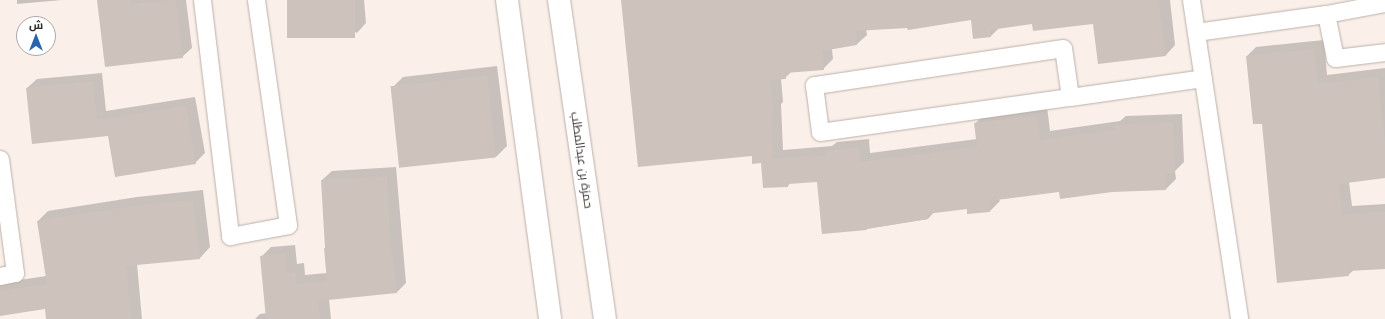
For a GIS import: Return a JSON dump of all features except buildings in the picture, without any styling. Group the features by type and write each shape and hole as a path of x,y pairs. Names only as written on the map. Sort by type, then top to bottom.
{"street":[{"path":"202,0 230,236 288,225 256,0"},
{"path":"507,0 550,319"},
{"name":"حمزة بن عبدالمطلب","path":"559,0 604,319"},
{"path":"1191,0 1239,319"},
{"path":"1196,32 1326,14 1385,3"},
{"path":"1326,14 1334,58 1385,52"},
{"path":"1070,97 1063,48 814,85 820,132 1070,97 1203,78"},
{"path":"0,159 15,273 0,276"}]}
